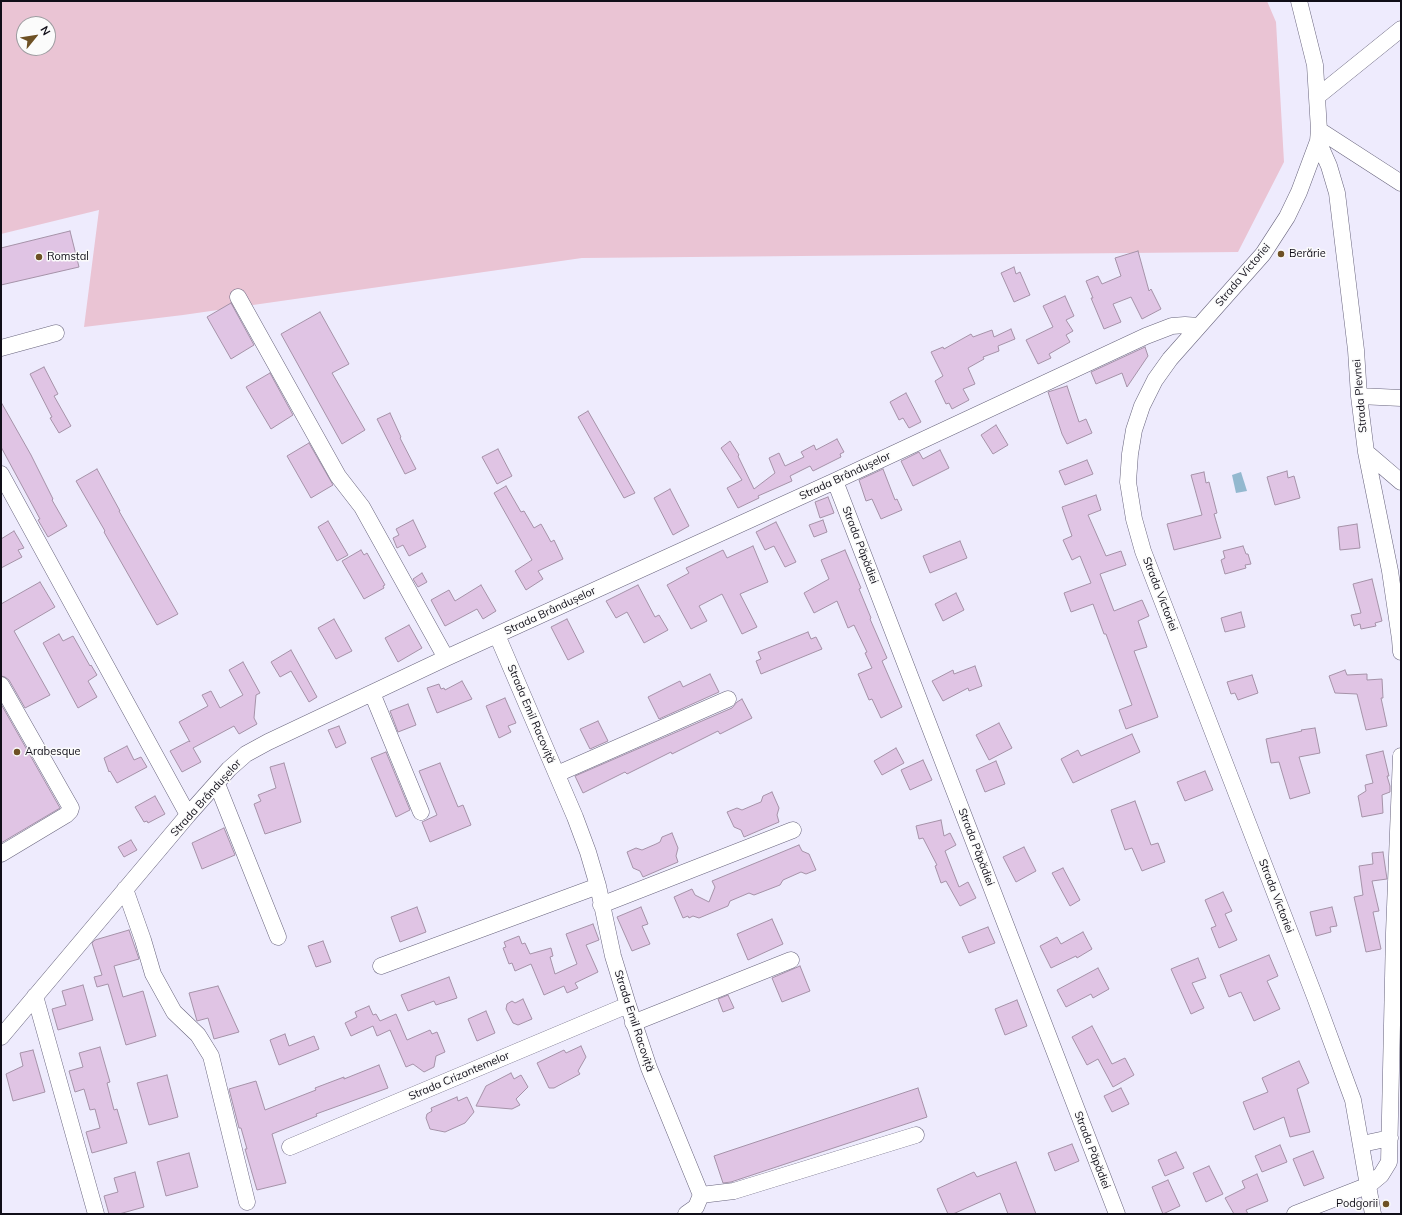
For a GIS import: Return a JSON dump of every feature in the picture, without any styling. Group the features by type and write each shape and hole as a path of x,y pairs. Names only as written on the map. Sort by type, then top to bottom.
{"street":[{"name":"Strada Victoriei","path":"1299,1 1315,65 1318,96 1318,135 1299,192 1287,217 1263,254 1198,326 1170,359 1155,380 1142,406 1134,430 1130,454 1128,482 1134,519 1143,551 1353,1100 1362,1144 1373,1214"},
{"path":"1318,96 1401,29"},
{"path":"1318,135 1401,183"},
{"name":"Strada Plevnei","path":"1318,135 1337,193 1356,350 1359,396 1366,452 1390,571 1401,652"},
{"path":"238,297 338,476 362,507 446,658"},
{"name":"Strada Brândușelor","path":"1,1037 188,815 229,769 246,754 268,742 446,658 835,481 1146,336 1172,326 1198,326"},
{"path":"1,348 56,333"},
{"path":"1359,396 1401,398"},
{"path":"1366,452 1401,482"},
{"path":"1,474 188,815"},
{"name":"Strada Păpădiei","path":"835,481 1117,1214"},
{"name":"Strada Emil Racoviță","path":"497,635 557,774 588,852 598,886 601,906 613,956 628,1006 649,1068 702,1195"},
{"path":"1,685 71,808 66,815 1,854"},
{"path":"372,693 421,812"},
{"path":"557,774 728,699"},
{"path":"1295,1214 1369,1185 1381,1175 1389,1162 1397,932 1401,756"},
{"path":"217,784 278,938"},
{"path":"601,906 792,830"},
{"path":"381,966 598,886"},
{"path":"125,889 153,974 174,1012 198,1036 211,1056 247,1202"},
{"path":"634,1023 791,960"},
{"path":"35,996 96,1214"},
{"name":"Strada Crizantemelor","path":"290,1147 628,1006"},
{"path":"686,1214 696,1207 702,1195 734,1191 916,1134"},
{"path":"1362,1144 1390,1138"}],"shaded area":[{"path":"1,1 1267,1 1276,22 1284,162 1238,252 582,258 183,315 84,327 99,210 1,234"}],"water":[{"path":"1241,472 1247,491 1236,493 1232,475"}],"building":[{"name":"Romstal","path":"70,231 79,267 1,285 1,248"},
{"path":"1138,251 1149,291 1151,289 1161,309 1142,319 1131,297 1113,304 1121,322 1104,329 1091,298 1093,298 1086,281 1098,276 1102,284 1121,276 1115,258"},
{"path":"1014,267 1016,274 1020,272 1030,295 1014,302 1001,273"},
{"path":"1065,296 1074,316 1066,320 1073,331 1066,335 1070,342 1049,354 1051,358 1038,364 1026,340 1053,327 1043,306"},
{"path":"231,303 254,345 231,359 207,317"},
{"path":"320,312 349,364 332,373 365,430 342,444 281,334"},
{"path":"1011,329 1015,339 998,346 999,351 983,357 984,359 968,368 975,384 963,389 969,400 952,409 949,403 946,404 935,381 943,376 931,352 943,347 944,349 971,334 973,337 992,330 994,337"},
{"path":"1145,347 1148,356 1127,387 1122,373 1096,384 1091,372"},
{"path":"44,367 58,394 54,396 71,426 59,433 50,418 52,417 30,374"},
{"path":"270,373 293,415 271,429 246,387"},
{"path":"1067,386 1079,422 1086,419 1092,433 1067,444 1062,434 1048,392"},
{"path":"906,393 921,422 909,428 903,418 899,420 890,402"},
{"path":"1,402 31,455 53,499 52,500 67,526 48,537 38,520 40,519 1,447"},
{"path":"588,411 635,493 624,498 578,417"},
{"path":"390,413 401,437 400,438 416,469 405,474 377,419"},
{"path":"996,425 1008,445 993,454 981,435"},
{"path":"837,439 844,452 840,454 841,457 813,471 810,466 790,476 792,481 758,496 759,498 738,508 727,488 742,480 721,448 730,441 739,455 738,456 754,489 775,473 769,458 779,453 785,466 804,457 801,452 814,445 816,450"},
{"path":"309,443 333,485 311,498 287,456"},
{"path":"498,449 512,476 497,484 482,457"},
{"path":"940,450 949,468 913,486 901,461 919,452 923,459"},
{"path":"1087,460 1093,474 1065,485 1059,471"},
{"path":"97,469 119,511 178,614 157,625 76,481"},
{"path":"883,469 895,500 897,499 902,510 881,519 872,499 866,501 859,480"},
{"path":"1287,471 1288,478 1294,476 1300,498 1275,505 1267,477"},
{"path":"1204,472 1206,483 1209,482 1217,513 1214,514 1221,538 1174,550 1167,524 1202,515 1191,475"},
{"path":"506,486 521,512 524,511 534,528 541,524 551,542 554,540 563,559 538,571 543,579 526,590 515,571 532,560 494,493"},
{"path":"670,489 689,526 673,535 654,498"},
{"path":"1096,495 1101,510 1088,515 1106,556 1121,551 1126,565 1100,574 1114,611 1142,600 1149,616 1138,621 1147,647 1134,651 1158,717 1126,729 1119,710 1132,705 1106,634 1104,634 1093,604 1071,612 1064,593 1091,583 1080,556 1072,560 1063,540 1072,536 1062,507"},
{"path":"828,497 834,513 820,518 815,502"},
{"path":"413,520 426,547 409,556 403,545 397,548 393,538 399,535 396,529"},
{"path":"823,520 827,532 814,537 809,525"},
{"path":"328,521 348,555 337,561 318,527"},
{"path":"776,522 796,562 785,567 774,546 765,550 756,532"},
{"path":"1357,524 1360,548 1340,550 1338,527"},
{"path":"14,531 24,548 18,550 22,557 1,568 1,539"},
{"path":"960,541 967,558 930,573 923,556"},
{"path":"753,546 768,582 740,594 757,627 742,634 722,594 699,606 707,621 691,629 667,585 689,573 686,568 723,550 727,558"},
{"path":"1243,546 1246,554 1248,554 1251,564 1245,565 1246,568 1225,574 1221,560 1225,558 1223,551"},
{"path":"361,550 364,555 367,553 385,585 383,586 384,588 364,599 342,561"},
{"path":"845,550 861,588 859,589 871,618 870,619 887,658 882,661 902,707 881,718 872,699 869,700 858,674 872,668 865,653 867,652 854,625 848,628 837,601 814,613 804,593 829,579 821,560"},
{"path":"422,573 427,582 418,587 413,579"},
{"path":"1372,579 1382,621 1375,623 1376,626 1361,629 1360,624 1354,626 1351,615 1361,613 1353,584"},
{"path":"40,582 55,607 14,631 50,695 25,708 9,680 1,676 1,604"},
{"path":"481,585 496,611 483,619 477,609 445,626 431,600 449,590 455,601"},
{"path":"638,585 655,617 659,615 668,630 644,643 627,612 616,618 606,601"},
{"path":"956,593 964,610 943,621 935,604"},
{"path":"1241,612 1245,627 1225,632 1221,618"},
{"path":"334,619 352,651 336,659 318,628"},
{"path":"567,619 584,652 568,660 551,627"},
{"path":"409,625 422,648 398,662 385,638"},
{"path":"808,632 811,639 816,637 822,649 761,674 756,661 761,659 758,652"},
{"path":"59,634 63,641 73,636 90,666 91,665 97,675 88,681 97,697 78,708 43,643"},
{"path":"291,650 317,697 309,702 291,671 280,677 271,662"},
{"path":"243,662 260,693 256,695 254,718 257,724 239,734 234,726 193,748 201,762 182,772 170,751 189,741 190,742 179,722 208,706 202,695 211,691 220,708 243,695 229,670"},
{"path":"975,666 982,686 969,691 968,688 943,701 932,681 953,670 954,674"},
{"path":"1345,670 1347,675 1367,674 1367,680 1382,679 1383,698 1381,698 1387,726 1366,730 1357,694 1335,693 1329,676"},
{"path":"710,674 719,692 659,719 648,697 680,681 683,687"},
{"path":"1252,675 1258,693 1238,700 1235,693 1231,694 1227,682"},
{"path":"462,681 472,699 437,713 427,688 439,684 441,689 444,688 445,690"},
{"path":"505,698 516,723 508,726 511,732 499,738 486,706"},
{"path":"742,699 752,718 720,734 718,731 672,754 671,752 627,774 625,772 583,793 575,776 732,708"},
{"name":"Arabesque","path":"1,704 60,808 1,843"},
{"path":"408,704 416,725 398,732 390,711"},
{"path":"598,721 608,741 590,749 580,729"},
{"path":"999,723 1012,748 989,760 976,735"},
{"path":"339,726 346,743 336,748 328,730"},
{"path":"1315,728 1320,753 1299,757 1310,793 1290,799 1279,762 1271,763 1266,739"},
{"path":"1132,734 1140,752 1073,783 1061,759 1078,750 1081,756"},
{"path":"127,746 134,760 141,757 147,767 117,783 110,771 109,772 104,758"},
{"path":"896,748 904,763 882,775 874,761"},
{"path":"1383,751 1389,776 1387,776 1390,792 1382,795 1383,813 1362,817 1358,796 1366,791 1365,785 1373,783 1366,755"},
{"path":"386,752 410,810 396,817 371,758"},
{"path":"923,760 932,780 910,790 901,770"},
{"path":"996,761 1005,784 985,792 976,770"},
{"path":"284,763 301,822 265,834 254,804 261,801 258,795 276,788 270,767"},
{"path":"440,763 458,807 463,805 471,825 430,842 422,822 437,815 419,771"},
{"path":"1205,771 1213,790 1185,801 1177,782"},
{"path":"772,792 779,808 777,815 779,822 744,837 741,830 734,827 727,812 737,808 742,810 761,802 763,796"},
{"path":"155,796 165,814 148,823 147,821 144,822 135,807"},
{"path":"1135,801 1151,845 1158,843 1165,862 1142,871 1132,848 1125,850 1111,810"},
{"path":"941,820 944,836 950,833 956,845 945,851 959,887 968,882 976,898 960,906 946,881 941,883 935,866 937,865 923,838 919,839 916,826"},
{"path":"224,828 235,855 202,869 192,843"},
{"path":"672,833 678,848 676,856 678,862 643,877 640,871 633,868 627,852 636,848 642,850 660,842 662,837"},
{"path":"131,840 137,850 124,857 118,847"},
{"path":"799,845 802,851 809,854 816,870 806,874 801,872 783,880 780,885 754,895 749,893 730,901 728,906 699,918 693,916 689,918 688,916 683,918 674,897 692,889 695,895 709,902 715,887 712,881"},
{"path":"1024,847 1036,871 1016,882 1003,857"},
{"path":"1383,852 1387,879 1372,881 1379,911 1373,912 1381,949 1366,952 1354,897 1363,895 1359,866 1373,864 1372,853"},
{"path":"1063,868 1080,900 1070,906 1052,873"},
{"path":"1223,892 1232,911 1225,914 1237,940 1219,948 1211,928 1216,926 1205,900"},
{"path":"417,907 426,932 400,942 391,917"},
{"path":"641,907 648,924 642,926 650,944 632,951 617,917"},
{"path":"1332,907 1337,926 1330,927 1331,932 1316,936 1310,912"},
{"path":"772,919 783,944 748,960 737,934"},
{"path":"593,924 599,940 586,945 598,972 575,983 578,988 567,993 564,986 544,995 531,964 515,971 512,963 509,964 503,948 506,947 504,942 519,936 522,944 525,943 530,954 551,948 553,956 550,957 555,974 577,964 566,934"},
{"path":"988,927 995,943 969,953 962,937"},
{"path":"129,930 139,959 114,966 123,997 143,991 156,1036 126,1045 108,984 97,987 94,977 102,975 92,943 95,940"},
{"path":"1083,932 1092,949 1077,958 1076,956 1051,968 1040,946 1057,937 1061,944"},
{"path":"323,941 331,962 316,967 308,946"},
{"path":"1269,955 1278,976 1267,981 1280,1009 1254,1021 1241,992 1229,997 1220,975"},
{"path":"1198,958 1206,978 1192,983 1204,1008 1191,1014 1171,969"},
{"path":"800,966 810,991 782,1002 772,978"},
{"path":"1098,968 1109,989 1093,998 1091,994 1066,1007 1057,990"},
{"path":"449,977 457,998 436,1005 434,1001 408,1011 401,995"},
{"path":"83,985 93,1020 58,1030 52,1009 66,1005 62,991"},
{"path":"218,986 239,1032 214,1039 208,1018 197,1021 189,993"},
{"path":"728,995 734,1008 723,1012 718,999"},
{"path":"523,999 532,1019 518,1025 513,1023 506,1009 507,1004 512,1001 515,1003"},
{"path":"1017,1000 1027,1026 1005,1035 995,1009"},
{"path":"369,1006 373,1015 376,1014 380,1021 396,1014 407,1040 430,1030 432,1034 437,1032 445,1052 436,1056 434,1067 424,1072 413,1064 406,1067 390,1030 377,1036 373,1026 351,1036 345,1023 357,1017 355,1012"},
{"path":"486,1011 495,1033 477,1041 468,1019"},
{"path":"1092,1026 1112,1064 1125,1058 1134,1075 1113,1087 1098,1059 1087,1065 1072,1037"},
{"path":"285,1034 289,1046 314,1036 319,1049 279,1065 270,1040"},
{"path":"581,1046 586,1057 578,1071 580,1074 554,1088 549,1088 537,1063 564,1050 566,1053"},
{"path":"100,1047 110,1082 107,1083 114,1110 117,1109 127,1143 92,1153 86,1132 100,1128 95,1109 90,1110 84,1089 75,1092 69,1071 83,1067 79,1053"},
{"path":"33,1050 45,1092 13,1101 6,1074 23,1066 20,1053"},
{"path":"1299,1061 1309,1083 1297,1089 1310,1132 1290,1137 1284,1117 1254,1130 1243,1102 1268,1092 1262,1078"},
{"path":"379,1065 388,1088 316,1114 317,1116 272,1134 286,1183 257,1190 245,1149 247,1149 241,1128 239,1128 229,1089 256,1081 265,1110 316,1090 315,1088 344,1077 344,1079"},
{"path":"511,1073 514,1079 521,1075 528,1087 516,1099 520,1105 512,1109 476,1106 486,1086"},
{"path":"167,1075 178,1117 149,1125 137,1083"},
{"path":"918,1088 927,1117 731,1182 723,1183 714,1156"},
{"path":"1121,1088 1129,1104 1112,1112 1104,1096"},
{"path":"457,1097 458,1101 467,1097 474,1112 465,1123 445,1132 430,1129 426,1118 427,1114 432,1111 431,1108"},
{"path":"1072,1144 1079,1161 1055,1171 1048,1153"},
{"path":"1280,1145 1287,1162 1262,1172 1255,1156"},
{"path":"1313,1151 1324,1178 1304,1186 1293,1159"},
{"path":"1176,1152 1184,1168 1165,1176 1158,1160"},
{"path":"189,1153 198,1187 166,1196 157,1162"},
{"path":"1016,1162 1036,1214 1008,1214 1000,1193 953,1214 948,1214 937,1189 974,1172 977,1177"},
{"path":"1209,1166 1223,1194 1206,1202 1193,1173"},
{"path":"135,1172 144,1207 119,1214 109,1214 104,1196 118,1192 114,1178"},
{"path":"1257,1174 1268,1201 1246,1210 1248,1214 1234,1214 1225,1198 1245,1188 1242,1181"},
{"path":"1168,1180 1180,1206 1163,1214 1152,1187"}],"place":[{"name":"Berărie","path":"1281,254"},
{"name":"Romstal","path":"39,257"},
{"name":"Arabesque","path":"17,752"},
{"name":"Podgorii","path":"1386,1204"}]}
